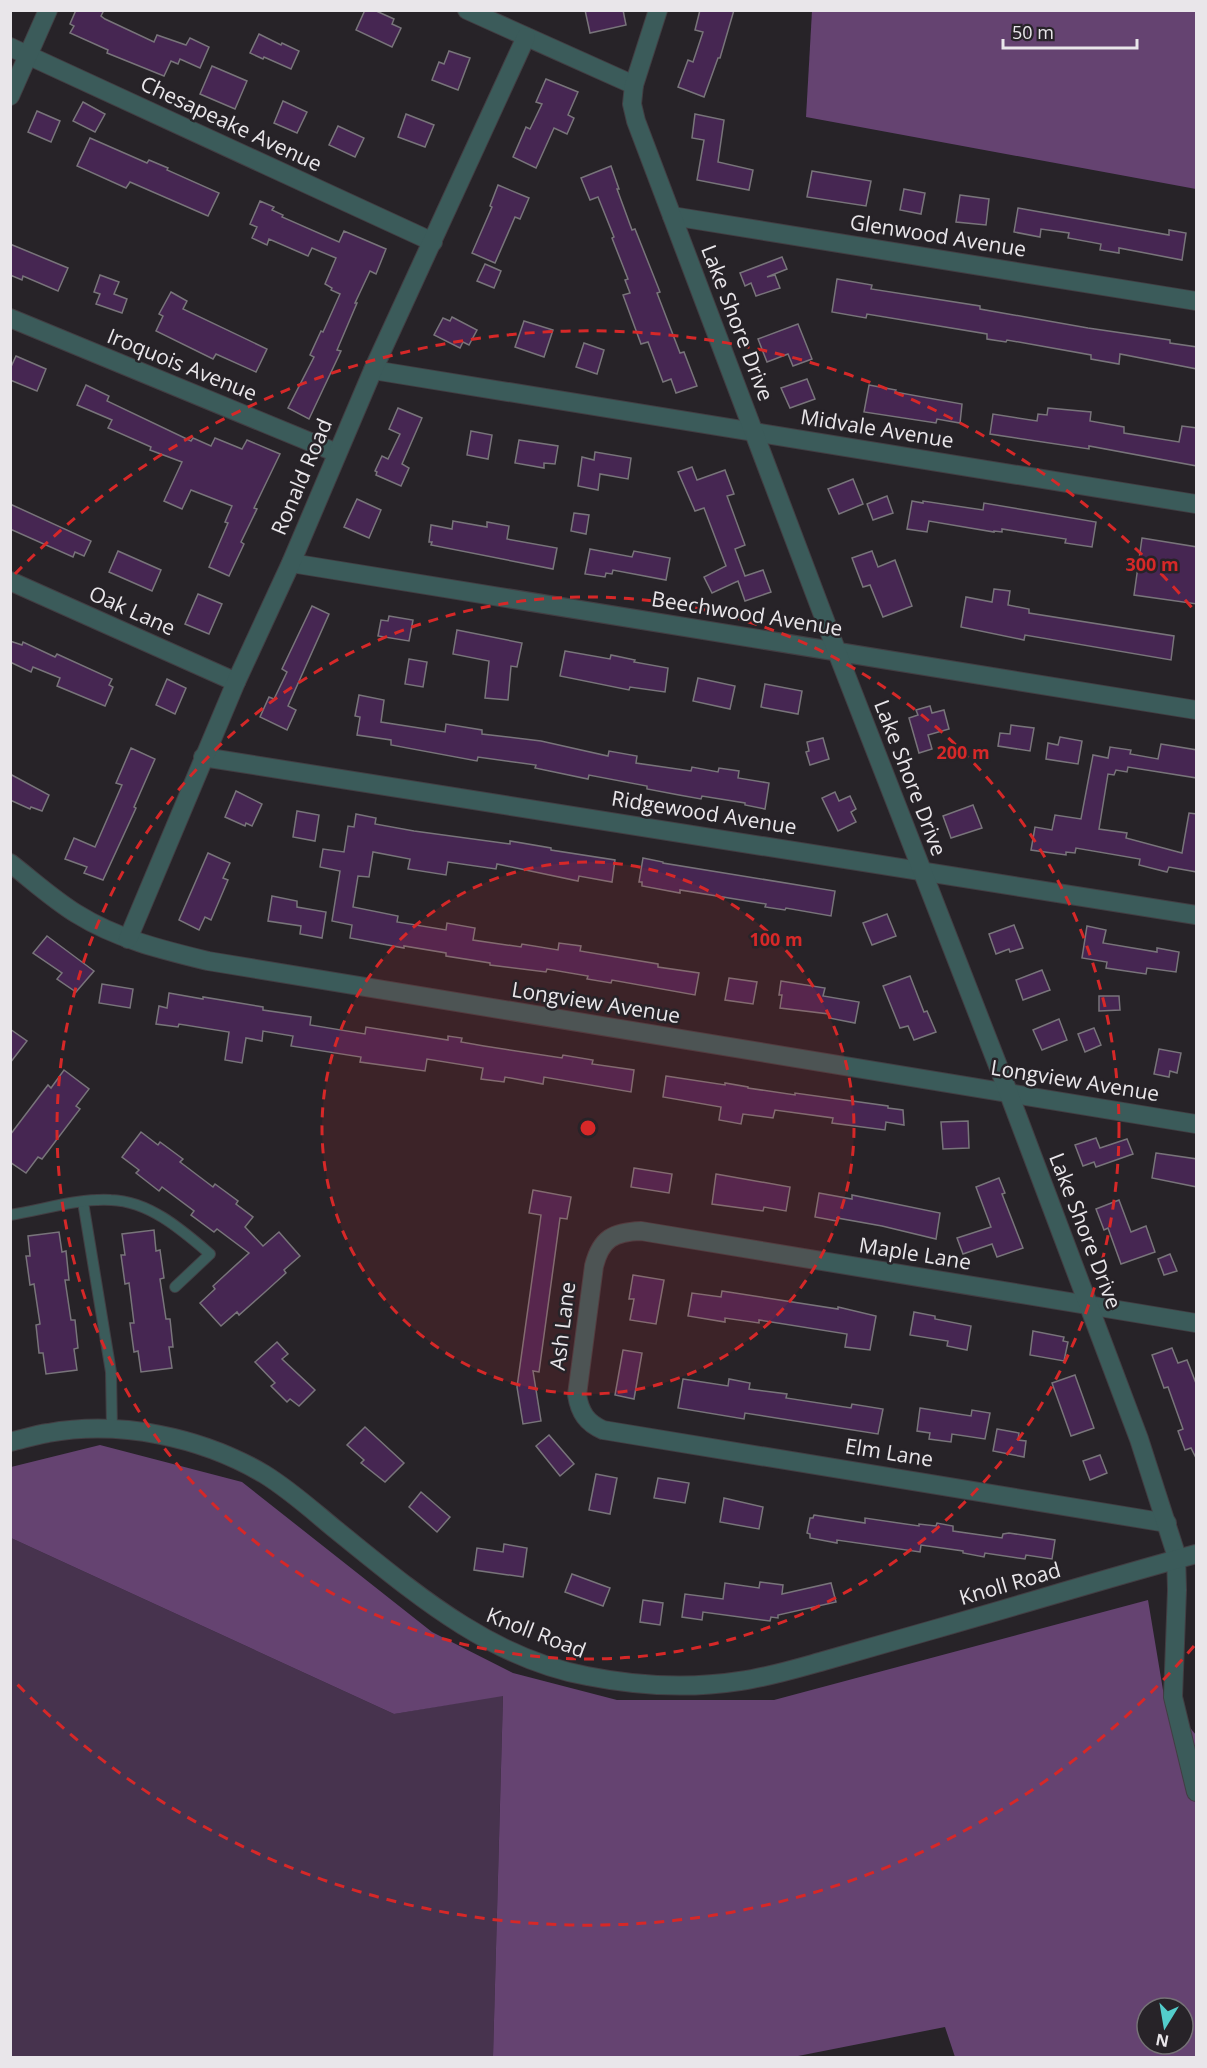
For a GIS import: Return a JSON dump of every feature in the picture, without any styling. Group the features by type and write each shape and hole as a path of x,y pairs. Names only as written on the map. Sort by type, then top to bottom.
{"street":[{"path":"10,96 48,10"},
{"path":"466,10 634,85"},
{"name":"Lake Shore Drive","path":"658,10 634,85 632,104 636,121 1139,1438 1167,1523 1176,1560 1173,1696 1197,1792"},
{"name":"Ronald Road","path":"128,939 203,757 291,563 373,370 526,37"},
{"name":"Chesapeake Avenue","path":"10,47 433,242"},
{"name":"Glenwood Avenue","path":"672,216 1197,301"},
{"name":"Iroquois Avenue","path":"10,318 337,453"},
{"name":"Midvale Avenue","path":"373,370 1197,504"},
{"name":"Beechwood Avenue","path":"291,563 1197,710"},
{"name":"Oak Lane","path":"10,581 236,682"},
{"name":"Ridgewood Avenue","path":"203,757 1197,915"},
{"name":"Longview Avenue","path":"10,863 77,914 128,939 164,951 208,961 1197,1124"},
{"name":"Maple Lane","path":"626,1232 642,1231 1197,1323"},
{"name":"Ash Lane","path":"603,1430 585,1418 579,1407 577,1395 597,1254 612,1236 626,1232"},
{"name":"Knoll Road","path":"10,1442 50,1433 86,1429 159,1435 194,1443 265,1474 440,1612 470,1631 514,1653 553,1668 583,1676 628,1683 667,1686 703,1685 776,1675 1197,1554"},
{"name":"Elm Lane","path":"603,1430 1167,1523"}],"lane":[{"path":"10,1215 83,1202 111,1200 134,1204 159,1215 210,1254 175,1287"},
{"path":"83,1202 111,1372 112,1430"}],"shaded area":[{"path":"812,11 1196,11 1196,189 806,117"},
{"path":"100,1445 242,1482 432,1632 513,1673 617,1700 774,1700 1148,1600 1164,1696 1196,1735 1196,2057 955,2057 945,2027 793,2057 493,2057 503,1696 394,1714 11,1538 11,1467"},
{"path":"11,1538 394,1714 503,1695 493,2057 11,2058"}],"building":[{"path":"76,10 104,10 101,16 105,19 154,42 157,35 186,45 190,38 209,47 200,68 180,59 178,64 171,61 164,76 107,53 108,50 70,33 74,26 70,24"},
{"path":"365,10 374,10 394,19 392,24 401,28 392,47 356,30"},
{"path":"585,10 623,10 626,25 590,33"},
{"path":"700,10 734,10 720,58 718,58 704,97 678,87 688,60 693,62 703,32 695,30"},
{"path":"259,34 299,51 291,69 250,53"},
{"path":"449,51 470,58 458,90 432,80 439,62 444,64"},
{"path":"212,66 247,81 235,109 200,94"},
{"path":"546,79 578,92 568,115 574,118 567,134 554,128 536,168 513,157 526,127 530,129 542,104 536,102"},
{"path":"283,101 307,112 297,133 274,123"},
{"path":"83,102 105,114 95,132 73,121"},
{"path":"37,111 60,121 51,142 28,132"},
{"path":"406,114 434,125 425,147 398,137"},
{"path":"695,114 724,120 718,162 753,170 749,190 697,180 704,140 692,138"},
{"path":"338,126 364,138 355,157 329,145"},
{"path":"90,138 147,163 149,160 168,168 167,170 219,193 208,216 130,182 126,188 77,166"},
{"path":"611,166 632,230 635,229 660,292 657,293 680,353 684,352 697,386 676,393 671,379 663,382 648,342 641,344 623,295 630,293 625,280 628,279 612,238 614,237 598,197 590,200 581,178"},
{"path":"812,171 871,181 866,206 807,197"},
{"path":"498,185 529,198 520,219 515,217 495,263 472,253 492,207 490,206"},
{"path":"904,189 925,193 921,214 900,210"},
{"path":"960,195 989,199 986,225 956,222"},
{"path":"260,201 274,207 272,210 283,215 282,217 339,242 344,231 386,249 376,274 370,271 355,303 357,303 337,350 341,351 309,419 288,408 314,357 310,355 340,294 325,284 336,258 312,248 308,256 269,239 267,245 252,238 257,227 250,224"},
{"path":"1018,208 1169,235 1169,230 1186,233 1182,260 1119,248 1119,253 1100,250 1101,244 1068,238 1069,233 1041,229 1040,237 1014,232"},
{"path":"10,244 68,268 58,291 23,276 22,280 10,275"},
{"path":"782,257 787,269 767,277 775,275 780,288 756,296 751,283 745,286 740,273"},
{"path":"485,264 501,271 494,288 477,281"},
{"path":"100,275 119,282 114,294 127,299 122,313 96,304 100,294 94,292"},
{"path":"837,279 872,285 871,289 980,306 980,309 1170,340 1170,343 1197,347 1197,369 1120,354 1119,364 1091,359 1091,355 1007,340 1006,342 987,339 987,334 867,314 866,318 832,312"},
{"path":"171,292 187,301 183,309 267,349 256,372 216,354 213,359 156,331 163,316 159,314"},
{"path":"452,317 477,330 469,345 463,342 460,348 434,335 443,318 450,321"},
{"path":"524,321 553,330 544,357 515,347"},
{"path":"798,324 812,359 793,366 788,354 767,362 758,339"},
{"path":"584,343 604,350 597,374 576,367"},
{"path":"16,356 46,369 37,391 10,380 10,369"},
{"path":"807,379 815,399 790,408 781,388"},
{"path":"86,385 109,396 107,401 191,441 193,438 211,446 215,438 242,449 247,440 280,454 254,508 257,509 241,542 244,544 229,576 209,567 228,523 225,522 232,506 191,490 182,509 164,501 182,462 150,450 151,447 108,428 112,420 77,405"},
{"path":"869,385 962,404 960,423 937,419 936,423 864,412"},
{"path":"398,408 422,418 402,464 409,468 401,486 376,475 375,471 382,456 388,459 400,434 389,429"},
{"path":"1048,408 1091,412 1090,421 1124,427 1124,433 1179,442 1182,426 1197,428 1197,466 1089,446 1089,449 990,434 993,414 1037,421 1038,414 1047,415"},
{"path":"471,431 492,435 488,459 467,455"},
{"path":"519,440 558,446 555,464 544,463 544,468 515,463"},
{"path":"595,452 631,458 628,479 600,474 598,490 578,486 582,457 594,460"},
{"path":"692,467 697,480 725,470 734,494 727,496 745,545 735,549 745,576 763,570 771,592 745,601 738,581 712,593 704,577 726,566 704,508 695,511 678,472"},
{"path":"853,479 863,504 839,514 828,489"},
{"path":"887,496 893,513 873,520 867,504"},
{"path":"357,499 381,510 369,538 344,527"},
{"path":"912,501 983,510 984,503 1096,522 1092,547 1065,543 1066,539 1002,529 1002,532 994,532 929,521 927,532 907,529"},
{"path":"10,504 91,541 84,556 75,552 73,557 10,529"},
{"path":"574,513 589,515 586,534 571,531"},
{"path":"453,521 487,527 487,522 509,526 507,539 557,548 553,569 431,545 432,542 429,542 431,525 452,529"},
{"path":"1142,538 1197,547 1197,604 1134,595"},
{"path":"590,549 632,557 634,551 670,558 666,580 613,570 612,574 606,573 605,577 585,574"},
{"path":"118,551 161,570 152,591 109,572"},
{"path":"872,551 878,567 895,560 912,606 883,617 870,585 863,587 852,558"},
{"path":"994,589 1010,591 1008,605 1029,609 1029,613 1174,636 1171,660 1025,635 1024,640 961,627 966,597 992,602"},
{"path":"198,594 222,604 209,634 185,624"},
{"path":"312,606 329,614 288,706 296,710 287,730 260,717 269,697 274,699 287,672 282,669"},
{"path":"389,616 413,620 409,641 378,636 381,620 388,621"},
{"path":"457,630 522,643 517,667 511,666 508,700 485,698 489,661 453,654"},
{"path":"10,641 22,645 23,642 55,657 57,654 112,679 109,685 113,687 105,706 57,686 60,678 33,667 31,672 10,662"},
{"path":"565,651 610,659 611,655 668,668 665,692 630,687 629,690 560,676"},
{"path":"409,659 427,662 423,687 405,684"},
{"path":"698,678 735,686 730,709 693,701"},
{"path":"167,679 186,688 175,714 156,705"},
{"path":"765,684 802,691 798,714 761,707"},
{"path":"359,695 384,700 381,722 445,732 446,724 482,730 482,734 541,741 608,756 609,751 637,756 636,763 691,771 692,767 718,772 719,768 739,771 738,778 769,783 765,809 745,805 745,803 702,796 701,799 647,789 647,786 589,775 588,779 535,768 536,765 478,757 477,761 391,745 391,740 357,735 360,717 355,716"},
{"path":"930,706 932,713 944,710 949,729 928,735 932,749 919,753 909,718 918,715 916,710"},
{"path":"1011,725 1034,728 1030,751 998,746 1000,733 1010,734"},
{"path":"1060,737 1082,741 1078,764 1046,759 1048,743 1058,745"},
{"path":"823,738 829,759 810,765 806,752 809,751 807,742"},
{"path":"1161,744 1197,750 1197,778 1128,767 1127,772 1116,770 1114,775 1108,774 1099,829 1127,833 1126,838 1182,853 1189,813 1197,814 1197,872 1169,867 1167,872 1139,865 1140,859 1076,848 1075,853 1066,852 1066,855 1031,850 1035,827 1052,830 1055,815 1081,819 1093,755 1108,758 1110,747 1131,750 1130,754 1158,759"},
{"path":"131,748 155,759 134,807 136,808 103,880 84,873 87,867 65,859 74,838 95,847 122,785 116,783"},
{"path":"10,774 49,795 42,811 31,807 30,809 10,800"},
{"path":"236,791 262,804 252,826 246,823 245,826 225,817"},
{"path":"835,792 839,801 850,796 856,809 851,812 856,822 838,831 822,798"},
{"path":"973,805 982,828 951,838 943,816"},
{"path":"297,811 319,815 315,841 293,837"},
{"path":"356,814 376,818 375,824 414,831 510,844 510,841 615,860 612,882 579,876 578,881 497,864 496,869 448,862 446,875 408,869 410,859 373,852 369,877 358,876 353,907 398,916 397,922 446,930 447,923 475,928 473,940 558,950 559,943 581,946 580,951 699,973 695,995 612,980 611,983 587,979 588,976 547,969 546,972 490,965 490,963 446,956 446,953 350,938 352,925 332,921 340,871 320,867 323,849 344,852 348,826 354,827"},
{"path":"208,853 230,863 223,878 228,880 211,920 205,917 199,930 179,920"},
{"path":"643,858 835,891 831,916 786,908 785,910 765,907 766,904 680,890 680,893 642,886 642,882 639,882"},
{"path":"272,896 297,901 297,907 326,912 322,938 300,934 301,926 268,921"},
{"path":"887,914 896,936 872,945 863,923"},
{"path":"1014,925 1023,948 1010,952 1009,949 996,954 989,934"},
{"path":"1087,926 1106,930 1103,943 1157,952 1157,948 1179,952 1176,972 1147,968 1146,974 1106,968 1107,962 1082,958"},
{"path":"47,936 94,971 76,992 57,979 62,973 33,953"},
{"path":"1042,970 1050,990 1023,1000 1016,980"},
{"path":"910,976 924,1012 927,1011 936,1032 914,1040 908,1026 900,1028 883,986"},
{"path":"729,978 757,982 753,1004 725,1000"},
{"path":"781,981 825,988 823,996 859,1002 855,1023 829,1018 829,1014 780,1008"},
{"path":"102,984 133,989 130,1008 99,1003"},
{"path":"169,993 263,1007 263,1010 311,1017 310,1025 365,1034 366,1027 448,1040 448,1036 462,1038 461,1042 484,1046 562,1058 563,1055 593,1060 592,1064 634,1070 631,1092 544,1077 543,1084 505,1077 504,1082 481,1079 483,1068 427,1059 425,1071 360,1062 361,1057 291,1046 293,1036 263,1031 262,1041 246,1038 242,1063 225,1060 229,1032 179,1024 178,1027 156,1024 159,1006 167,1008"},
{"path":"1099,996 1119,996 1120,1010 1099,1011"},
{"path":"1059,1019 1067,1040 1042,1050 1033,1030"},
{"path":"1094,1028 1101,1045 1085,1052 1078,1034"},
{"path":"10,1029 27,1041 10,1063"},
{"path":"1159,1049 1181,1053 1177,1073 1170,1071 1169,1077 1154,1074"},
{"path":"64,1070 89,1089 76,1106 80,1109 42,1159 38,1157 26,1173 10,1162 10,1135 48,1085 51,1088"},
{"path":"666,1076 888,1106 888,1108 903,1110 904,1125 886,1122 885,1130 832,1123 833,1118 775,1110 773,1118 743,1114 741,1124 719,1120 721,1107 663,1097"},
{"path":"968,1121 969,1148 943,1149 941,1122"},
{"path":"141,1132 158,1145 160,1142 183,1159 180,1162 213,1187 215,1184 238,1201 236,1204 253,1217 245,1227 263,1246 279,1232 300,1256 284,1270 286,1273 265,1292 239,1315 237,1312 221,1326 200,1303 215,1289 213,1286 249,1253 217,1229 214,1232 191,1215 194,1211 162,1187 159,1191 136,1173 139,1170 122,1157"},
{"path":"1096,1138 1100,1148 1127,1139 1133,1154 1096,1167 1094,1162 1083,1166 1075,1145"},
{"path":"1156,1153 1197,1159 1197,1187 1152,1178"},
{"path":"634,1168 672,1174 669,1193 631,1187"},
{"path":"716,1174 790,1187 786,1211 764,1207 763,1211 712,1204"},
{"path":"999,1178 1005,1193 1002,1194 1023,1248 997,1257 992,1244 963,1254 957,1238 991,1227 976,1187"},
{"path":"533,1190 571,1197 567,1219 560,1218 539,1372 533,1371 541,1421 523,1424 517,1387 541,1215 529,1213"},
{"path":"819,1193 852,1199 852,1195 940,1213 936,1239 882,1226 837,1218 837,1221 815,1217"},
{"path":"1119,1200 1131,1232 1146,1226 1155,1252 1121,1264 1108,1228 1104,1230 1096,1209"},
{"path":"154,1230 156,1251 160,1250 164,1278 160,1279 166,1319 170,1319 173,1347 169,1347 172,1368 141,1372 138,1351 134,1352 130,1323 134,1323 129,1283 125,1284 121,1255 125,1255 122,1234"},
{"path":"59,1232 62,1252 66,1251 69,1280 65,1280 71,1320 75,1320 78,1348 74,1349 77,1370 46,1374 43,1353 39,1353 36,1325 40,1324 34,1284 30,1285 26,1256 30,1256 28,1236"},
{"path":"1170,1254 1177,1271 1164,1275 1158,1259"},
{"path":"633,1275 664,1280 656,1324 630,1320 634,1299 629,1299"},
{"path":"722,1291 838,1309 838,1307 876,1316 870,1350 845,1347 847,1334 759,1320 759,1323 725,1318 725,1322 688,1316 692,1293 721,1297"},
{"path":"914,1312 971,1326 967,1350 947,1346 948,1341 910,1335"},
{"path":"1033,1331 1064,1337 1063,1341 1068,1342 1064,1361 1030,1355"},
{"path":"277,1342 288,1354 282,1359 315,1390 299,1406 290,1399 287,1402 271,1386 275,1383 255,1362"},
{"path":"1172,1348 1178,1363 1187,1360 1197,1386 1197,1460 1191,1448 1185,1450 1178,1431 1183,1429 1168,1387 1164,1388 1152,1355"},
{"path":"623,1350 642,1353 634,1399 615,1395"},
{"path":"1075,1375 1094,1428 1071,1436 1052,1383"},
{"path":"683,1379 728,1386 729,1379 750,1383 749,1389 787,1394 786,1398 851,1408 852,1404 883,1409 878,1434 745,1413 744,1419 678,1408"},
{"path":"920,1408 971,1416 972,1410 990,1413 985,1439 952,1434 951,1442 929,1439 930,1433 917,1431"},
{"path":"365,1427 404,1463 385,1482 361,1463 364,1460 347,1445"},
{"path":"997,1429 1019,1433 1018,1440 1026,1441 1024,1457 993,1451"},
{"path":"549,1435 574,1464 560,1476 536,1446"},
{"path":"1100,1455 1107,1473 1090,1480 1083,1461"},
{"path":"596,1474 617,1478 610,1514 589,1510"},
{"path":"658,1478 689,1483 685,1503 654,1498"},
{"path":"421,1492 450,1517 437,1532 409,1507"},
{"path":"724,1498 763,1507 759,1529 720,1522"},
{"path":"814,1515 865,1523 865,1518 919,1526 919,1524 936,1526 937,1523 953,1526 953,1531 1002,1538 1003,1534 1009,1533 1055,1540 1052,1559 1026,1555 1025,1559 985,1553 984,1557 963,1553 963,1551 921,1545 920,1552 810,1538 810,1534 807,1533 810,1518"},
{"path":"504,1544 527,1548 523,1577 474,1570 477,1548 503,1552"},
{"path":"572,1574 610,1588 603,1606 565,1592"},
{"path":"760,1582 783,1585 782,1594 831,1583 836,1602 778,1615 778,1618 771,1617 770,1621 703,1612 702,1620 682,1617 685,1594 723,1599 725,1583 759,1588"},
{"path":"643,1600 663,1603 660,1625 640,1622"}]}
